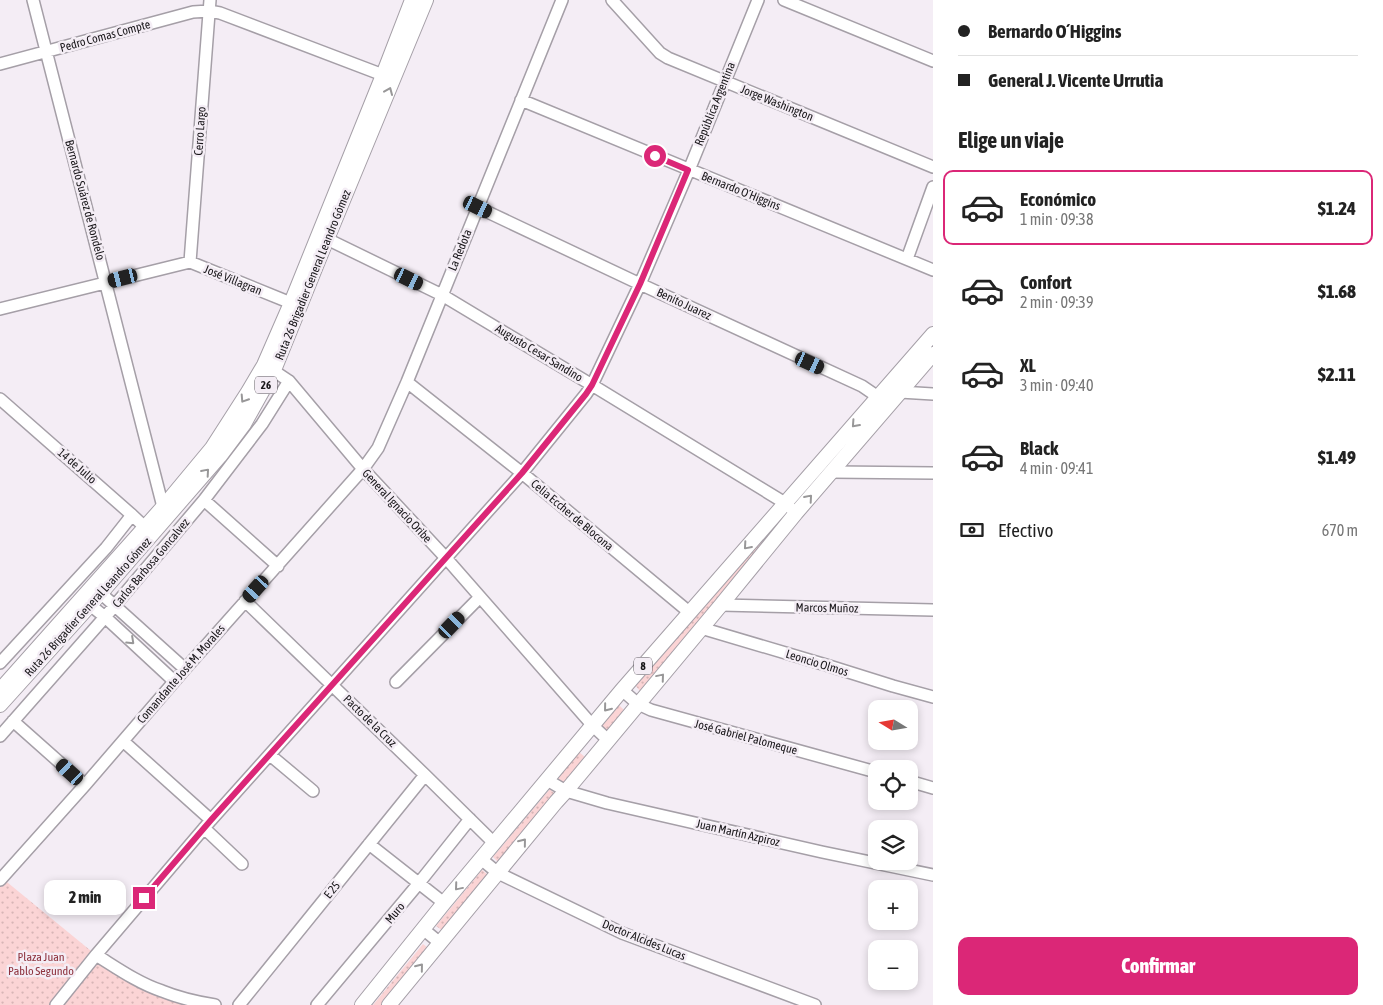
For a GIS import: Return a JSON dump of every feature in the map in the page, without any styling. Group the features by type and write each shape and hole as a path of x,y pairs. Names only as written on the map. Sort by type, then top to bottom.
{"main road":[{"name":"Ruta 26 Brigadier General Leandro Gómez","path":"269,367 290,303 412,0"},
{"name":"Ruta 26 Brigadier General Leandro Gómez","path":"0,690 86,601 166,511 212,448 248,392 269,367 326,239 426,0"},
{"name":"8","path":"362,1005 444,903 622,690 785,503 884,401 933,334"},
{"name":"8","path":"895,388 933,354"},
{"name":"8","path":"389,1005 832,472 884,401"},
{"name":"Ruta 26 Brigadier General Leandro Gómez","path":"0,706 86,601"}],"street":[{"name":"Bernardo Suárez de Rondelo","path":"33,0 166,511"},
{"name":"La Redota","path":"363,469 378,448 407,382 562,0"},
{"name":"Jorge Washington","path":"612,0 660,53 668,58 933,167"},
{"name":"República Argentina","path":"56,1005 96,955 208,824 522,473 592,385 640,284 758,0"},
{"path":"784,0 933,62"},
{"name":"Pedro Comas Compte","path":"0,64 210,6"},
{"path":"210,6 229,17 383,76"},
{"name":"Cerro Largo","path":"190,262 210,6"},
{"name":"Bernardo O´Higgins","path":"521,100 933,270"},
{"path":"907,259 933,187"},
{"name":"Benito Juarez","path":"478,207 862,386 884,401"},
{"name":"Augusto Cesar Sandino","path":"326,239 442,295 785,503 796,513"},
{"name":"José Villagran","path":"0,309 190,262 290,303"},
{"name":"General Ignacio Oribe","path":"269,367 289,381 363,469 446,558 593,726 608,740"},
{"name":"Carlos Barbosa Goncalvez","path":"0,736 106,617 204,500 262,424 289,381"},
{"name":"Celia Eccher de Blocona","path":"407,382 522,473 689,612"},
{"path":"895,388 933,394"},
{"name":"14 de Julio","path":"0,399 148,530"},
{"name":"Comandante José M. Morales","path":"0,880 363,469"},
{"path":"832,472 933,473"},
{"path":"204,500 278,566"},
{"path":"0,663 106,548 132,515"},
{"path":"97,589 185,669"},
{"path":"396,682 480,597"},
{"path":"86,601 106,617 174,681"},
{"name":"Pacto de la Cruz","path":"245,601 494,843"},
{"name":"Marcos Muñoz","path":"721,605 933,610"},
{"name":"Leoncio Olmos","path":"701,628 933,697"},
{"name":"José Gabriel Palomeque","path":"622,690 638,704 651,710 868,770"},
{"path":"13,721 85,785"},
{"path":"123,740 208,824 242,864"},
{"path":"270,755 313,791"},
{"name":"E 25","path":"238,1005 425,774"},
{"name":"Juan Martín Azpiroz","path":"547,780 566,791 607,804 933,875"},
{"path":"918,784 933,788"},
{"name":"Muro","path":"317,1005 420,883 470,819"},
{"path":"369,844 444,903"},
{"name":"Doctor Alcides Lucas","path":"481,859 498,872 627,935 815,1005"},
{"path":"423,929 440,943"},
{"path":"96,955 161,991 180,998 215,1005"}],"green space":[{"path":"782,516 785,518 732,584 640,691 635,685"},
{"path":"619,705 624,710 605,733 599,728"},
{"path":"579,752 585,757 564,783 558,778"},
{"path":"550,789 555,794 498,862 493,857"},
{"path":"482,870 488,875 443,931 436,926"},
{"name":"Plaza Juan Pablo Segundo","path":"2,878 96,955 127,974 215,1005 0,1005 0,880"},
{"path":"423,944 428,948 382,1005 373,1005"}],"route":[{"path":"144,898 211,820 522,473 586,394 640,284 688,170 655,156"}]}
